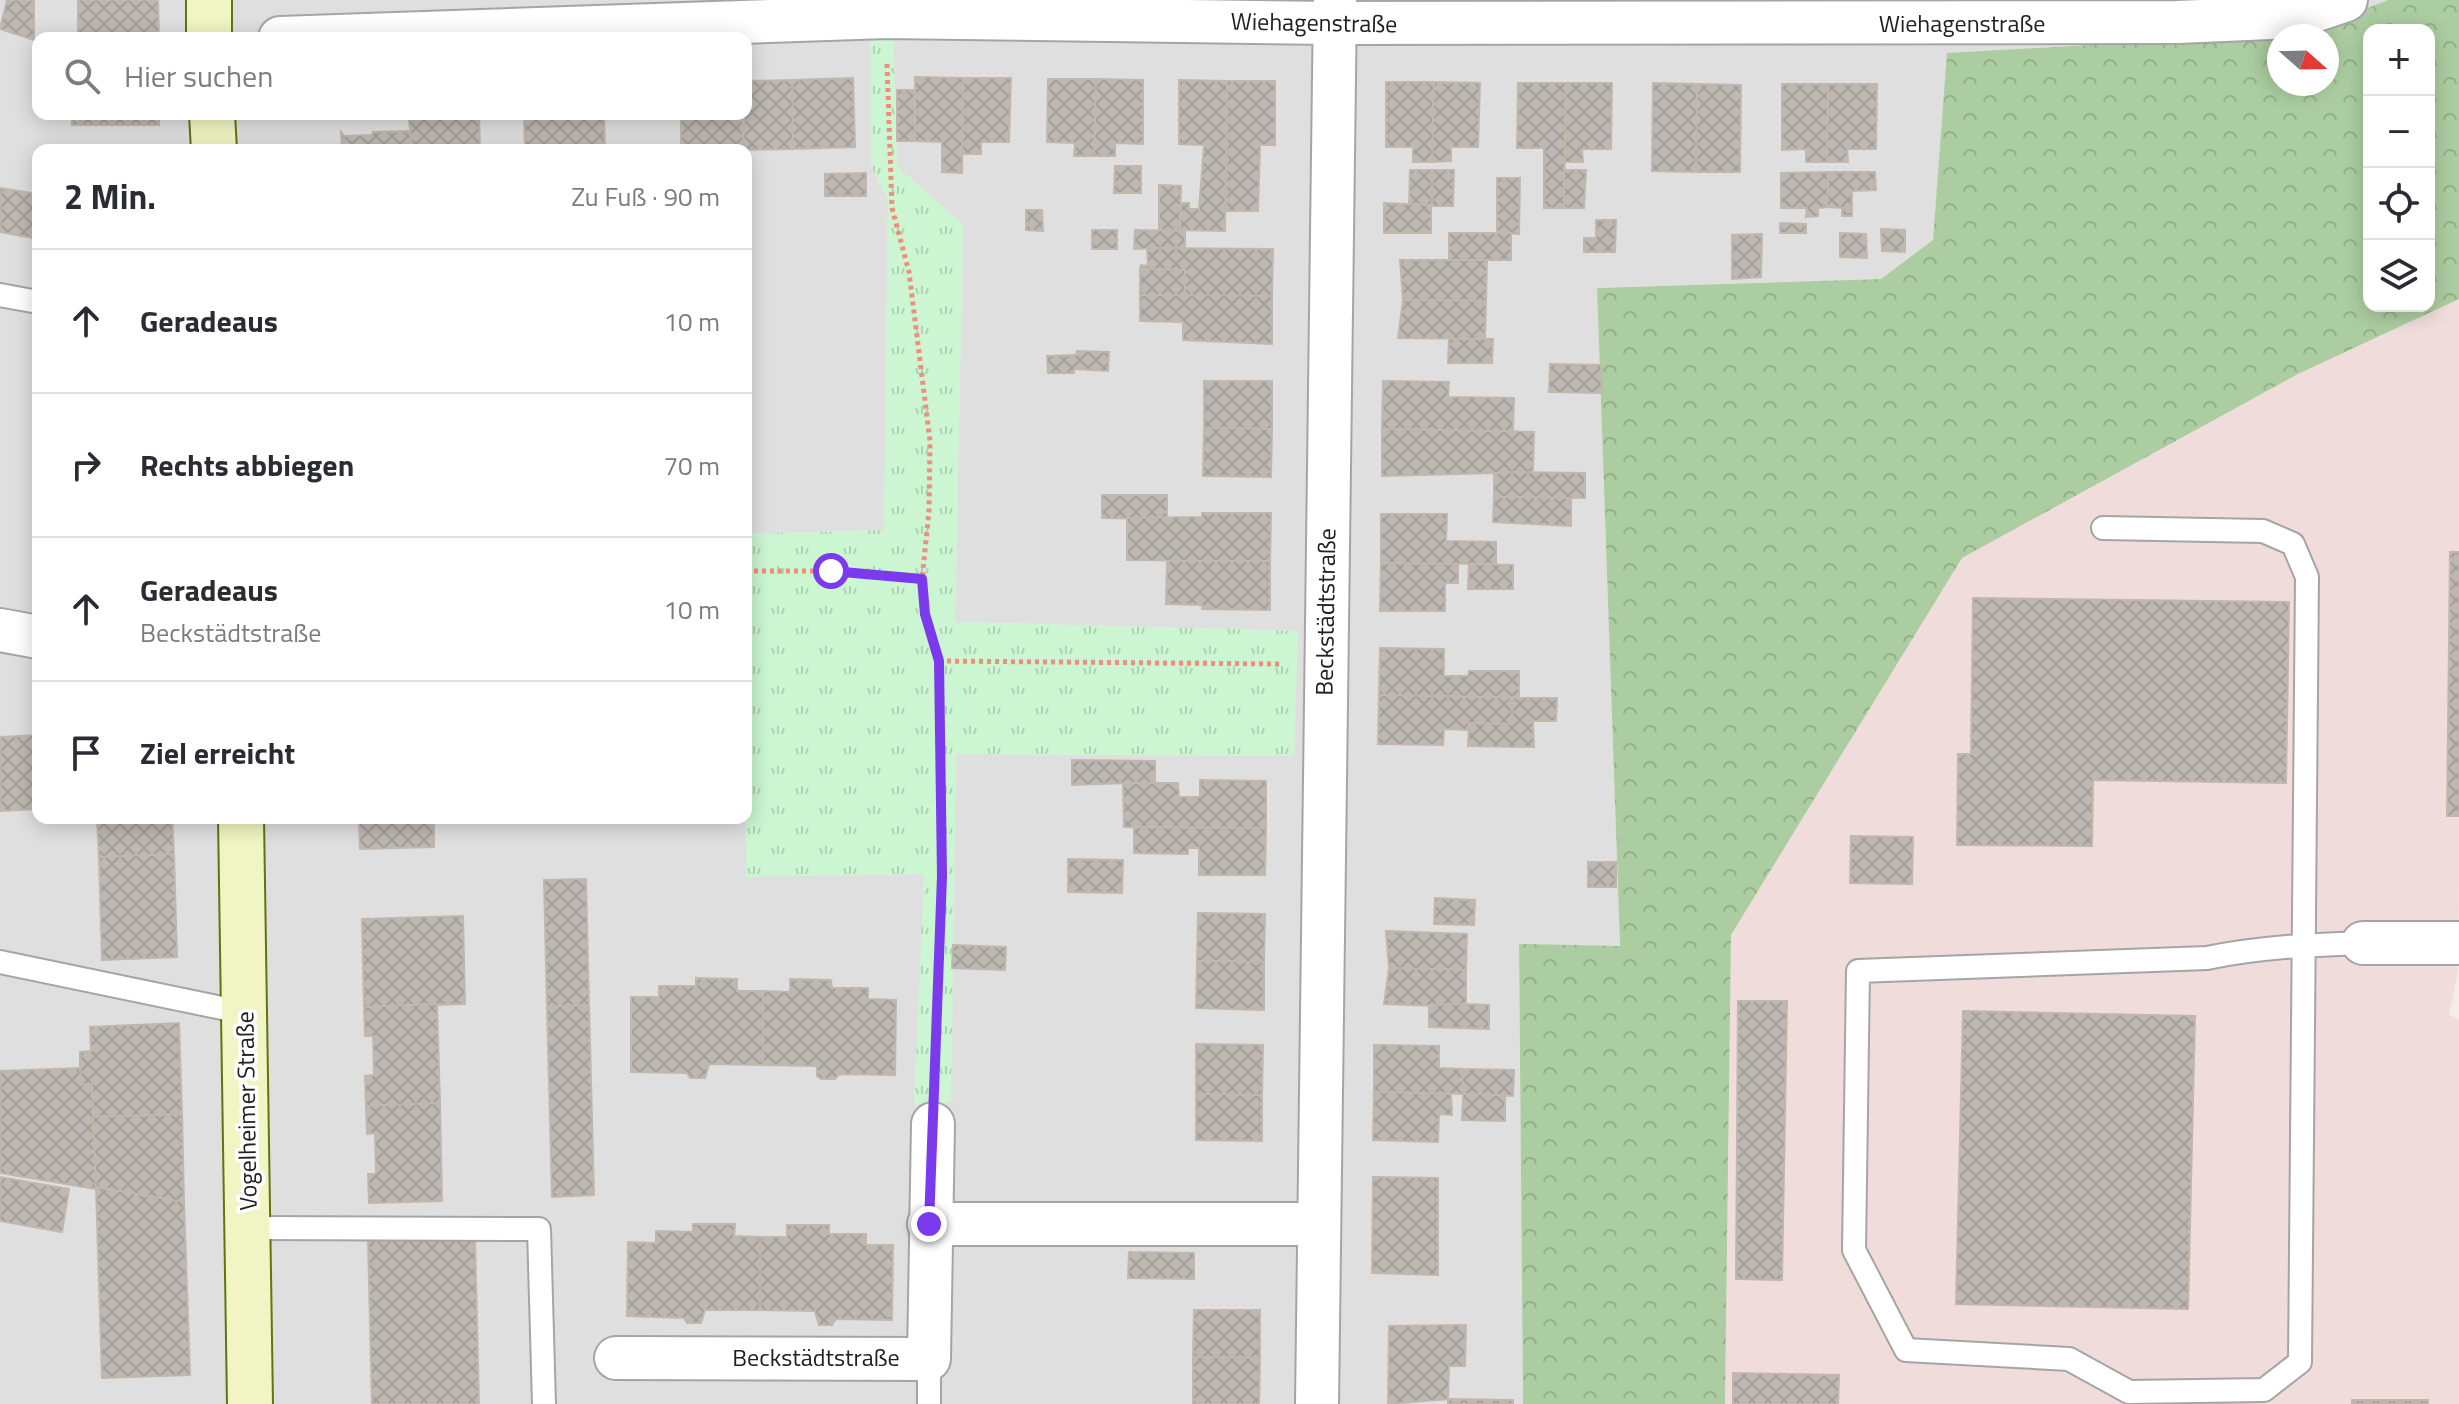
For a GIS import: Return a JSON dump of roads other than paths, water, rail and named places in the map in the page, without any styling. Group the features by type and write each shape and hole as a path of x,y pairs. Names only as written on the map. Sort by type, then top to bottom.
{"main road":[{"path":"209,0 209,32"},
{"path":"212,120 214,144"},
{"name":"Vogelheimer Straße","path":"241,824 250,1404"}],"street":[{"name":"Wiehagenstraße","path":"396,32 821,10 886,17 1335,12 1936,13 2178,22 2296,17 2346,0"},
{"name":"Beckstädtstraße","path":"1317,1404 1335,12"},
{"path":"0,630 32,636"},
{"path":"2363,943 2459,943"},
{"name":"Beckstädtstraße","path":"616,1358 929,1359 933,1124"},
{"path":"929,1224 1319,1224"}],"lane":[{"path":"0,295 32,301"},
{"path":"2103,528 2263,531 2293,544 2307,577 2306,945 2300,1362 2264,1390 2129,1392 2069,1359 1906,1350 1854,1250 1858,971 2207,958 2259,946 2306,945 2363,943"},
{"path":"0,962 246,1013"},
{"path":"249,1228 539,1229 544,1404"},
{"path":"929,1359 929,1404"}]}
